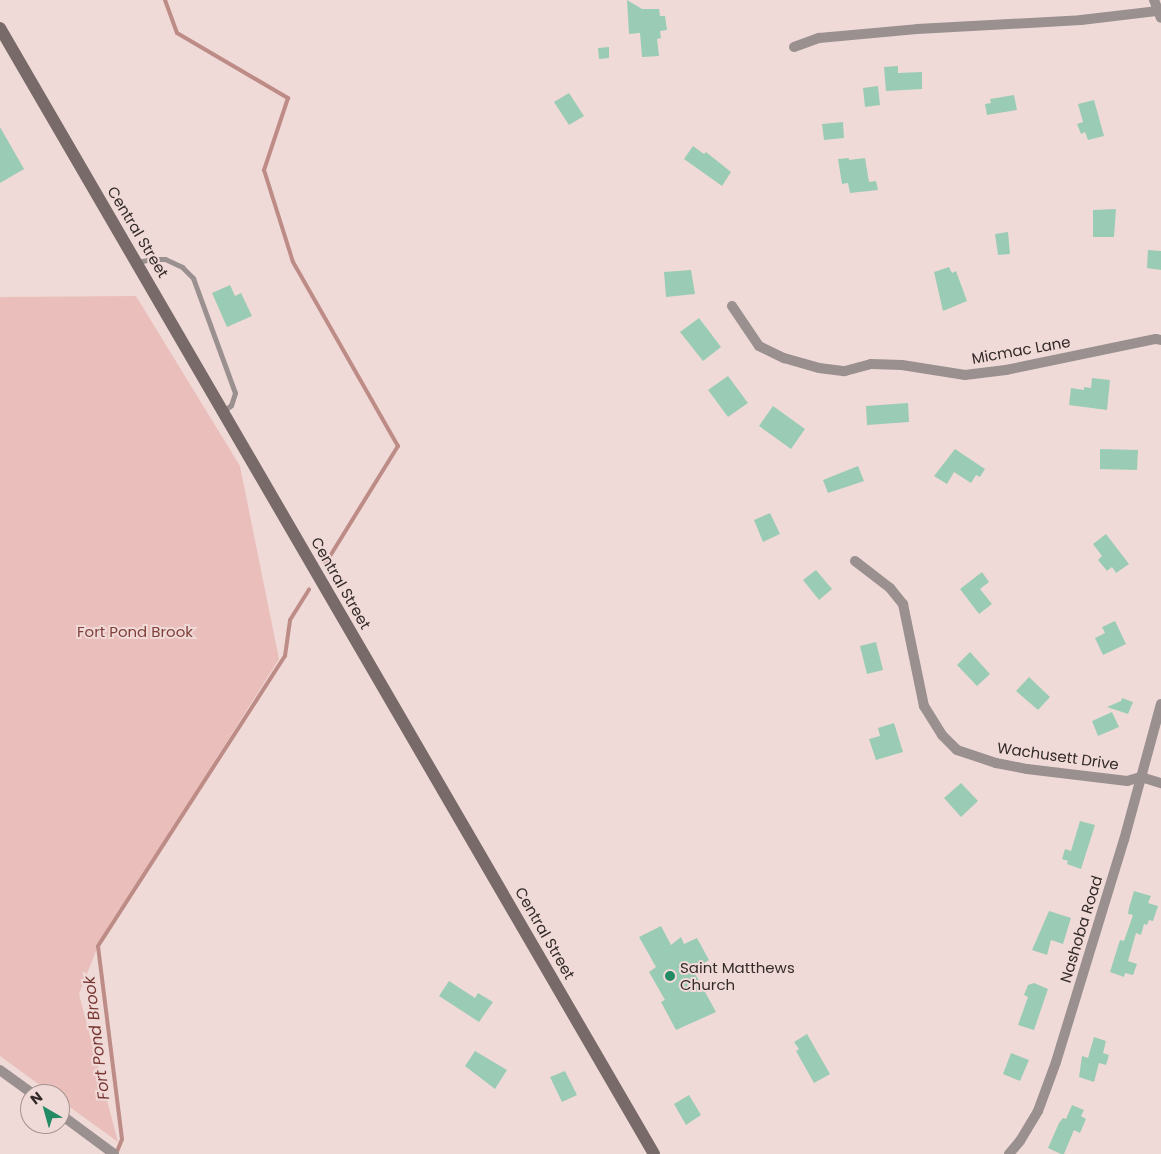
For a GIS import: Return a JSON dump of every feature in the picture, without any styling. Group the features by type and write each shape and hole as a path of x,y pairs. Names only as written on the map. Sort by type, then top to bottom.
{"street":[{"path":"794,47 819,38 917,29 1160,15 1154,0"},
{"name":"Central Street","path":"0,28 654,1154"},
{"name":"Micmac Lane","path":"732,306 759,346 784,358 819,368 845,371 871,364 902,365 965,375 1006,370 1156,339 1161,340"},
{"name":"Wachusett Drive","path":"856,561 890,588 903,604 924,706 942,735 957,750 996,763 1027,769 1127,781 1141,777"},
{"name":"Nashoba Road","path":"1013,1152 1038,1112 1056,1062 1124,840 1161,704"},
{"path":"1141,777 1161,782"},
{"path":"2,1075 20,1086"},
{"path":"70,1121 111,1152"}],"lane":[{"path":"137,262 165,259 182,268 193,278 235,393 231,405 223,411"}],"green space":[{"name":"Fort Pond Brook","path":"136,296 240,466 279,659 98,946 79,994 118,1142 70,1107 70,1084 38,1084 0,1056 0,297"}],"building":[{"path":"627,0 642,9 659,9 660,16 665,16 667,30 660,31 661,38 657,39 659,56 642,57 640,33 629,34"},
{"path":"609,47 609,58 599,59 598,48"},
{"path":"898,66 898,73 922,72 922,89 886,91 884,67"},
{"path":"878,86 880,105 865,107 863,88"},
{"path":"569,93 584,116 569,125 554,102"},
{"path":"1014,95 1017,110 987,115 985,104 991,103 990,99"},
{"path":"1094,100 1104,136 1088,140 1085,132 1081,134 1077,124 1083,122 1078,104"},
{"path":"843,122 844,138 824,140 822,124"},
{"path":"0,127 24,169 0,183"},
{"path":"693,146 704,154 706,152 731,172 722,186 684,159"},
{"path":"849,158 849,160 865,158 869,182 876,181 878,190 850,193 848,183 842,184 838,159"},
{"path":"1116,209 1114,237 1093,237 1093,210"},
{"path":"1008,232 1010,254 998,255 995,234"},
{"path":"1148,250 1161,251 1161,270 1147,268"},
{"path":"949,267 952,273 956,271 967,301 943,311 934,272"},
{"path":"691,270 695,294 666,297 664,272"},
{"path":"230,285 235,296 241,293 252,316 227,327 212,293"},
{"path":"699,318 721,347 703,361 680,332"},
{"path":"728,376 748,403 728,417 708,390"},
{"path":"1092,378 1110,380 1107,410 1069,405 1071,388 1084,390 1084,387 1091,388"},
{"path":"908,403 909,422 867,425 866,406"},
{"path":"773,406 805,429 791,449 759,426"},
{"path":"955,449 985,469 980,477 976,475 971,483 954,472 947,484 934,476"},
{"path":"1100,449 1138,450 1137,470 1100,469"},
{"path":"858,466 864,481 828,493 823,480"},
{"path":"770,513 780,534 763,542 754,520"},
{"path":"1106,534 1129,564 1116,573 1112,567 1107,571 1098,560 1102,556 1093,544"},
{"path":"816,570 832,589 819,600 803,580"},
{"path":"982,572 989,582 980,589 992,604 979,614 960,589"},
{"path":"1115,621 1126,644 1103,655 1095,638 1105,633 1102,627"},
{"path":"876,642 883,670 867,674 860,646"},
{"path":"970,652 990,674 977,686 957,665"},
{"path":"1029,677 1050,697 1038,710 1016,691"},
{"path":"1122,698 1133,702 1128,714 1107,707 1121,701"},
{"path":"1112,712 1119,727 1098,736 1092,721"},
{"path":"894,723 903,752 876,760 869,739 880,736 878,728"},
{"path":"961,783 978,801 961,817 944,798"},
{"path":"1080,821 1095,825 1081,869 1067,864 1068,861 1062,859 1065,849 1071,851"},
{"path":"1134,891 1151,896 1148,903 1158,906 1153,921 1149,920 1147,925 1144,924 1141,935 1136,933 1128,961 1137,964 1133,975 1125,973 1124,977 1110,972 1120,940 1124,941 1133,915 1128,914"},
{"path":"1049,911 1071,918 1063,944 1051,940 1047,955 1032,950"},
{"name":"Saint Matthews Church","path":"661,926 671,945 681,937 684,944 697,938 709,960 693,970 716,1012 676,1030 661,1002 665,1000 649,972 656,967 639,937"},
{"path":"449,981 475,998 478,993 493,1002 479,1022 439,996"},
{"path":"1034,983 1048,989 1034,1030 1018,1025 1028,997 1024,995 1028,985"},
{"path":"807,1034 830,1074 814,1083 796,1051 799,1049 794,1042"},
{"path":"1094,1037 1106,1041 1103,1053 1109,1055 1106,1065 1099,1063 1094,1082 1079,1077 1082,1056 1088,1058"},
{"path":"475,1051 507,1070 495,1089 465,1066"},
{"path":"1011,1053 1029,1060 1020,1081 1003,1074"},
{"path":"565,1071 577,1095 562,1102 550,1077"},
{"path":"689,1095 701,1115 686,1125 674,1104"},
{"path":"1072,1105 1084,1110 1081,1116 1086,1119 1080,1133 1074,1130 1064,1154 1061,1154 1048,1148 1059,1123 1063,1118 1066,1119"}],"waterway":[{"name":"Fort Pond Brook","path":"165,0 177,33 288,98 264,170 293,262 398,446 325,564"},
{"name":"Fort Pond Brook","path":"116,1154 122,1139 98,946 285,656 290,620 309,589"}],"place":[{"name":"Saint Matthews Church","path":"670,976"}]}
